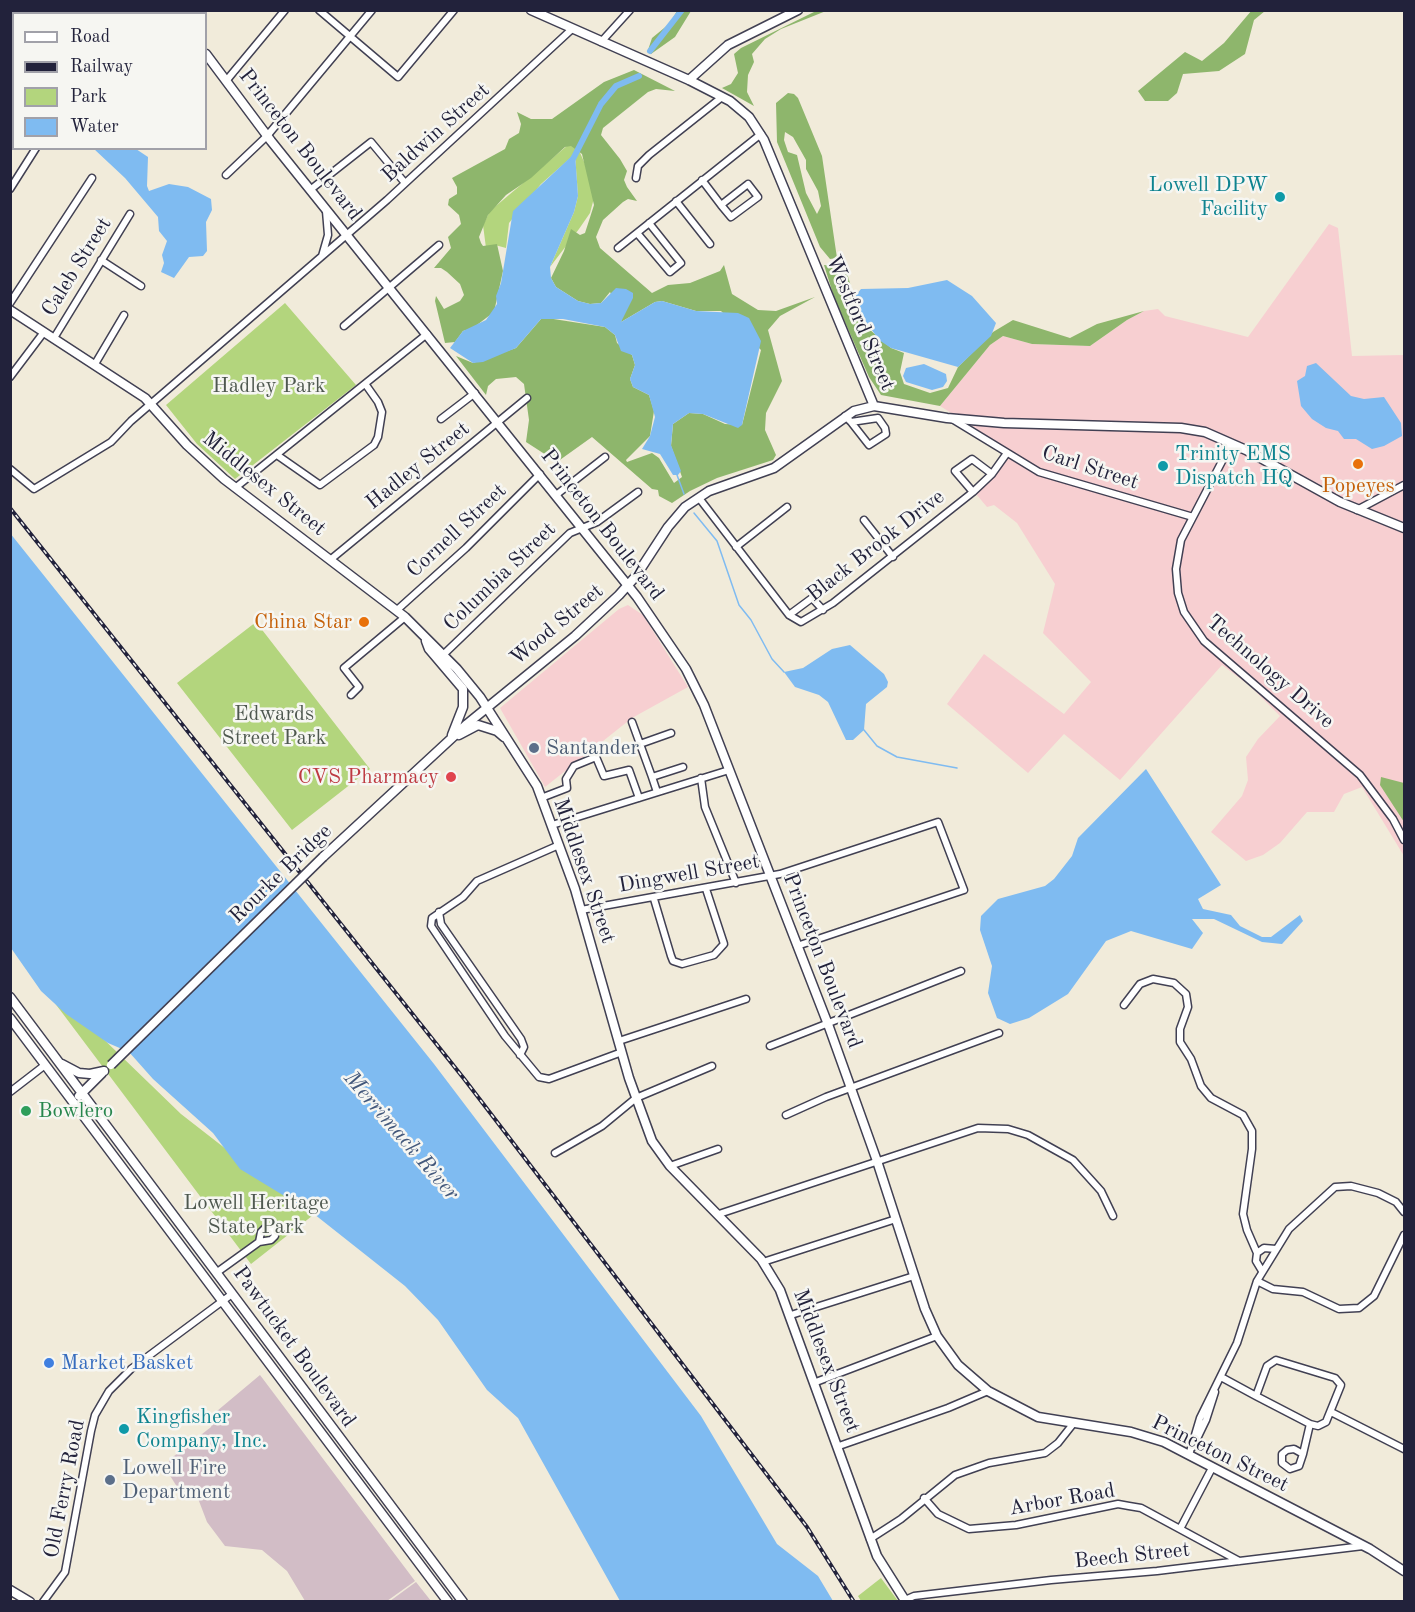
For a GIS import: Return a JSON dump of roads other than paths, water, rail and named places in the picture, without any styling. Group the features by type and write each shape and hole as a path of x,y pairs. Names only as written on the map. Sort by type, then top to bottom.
{"main road":[{"path":"689,80 728,45 798,10"},
{"name":"Westford Street","path":"536,12 689,80 722,98 749,117 760,134 874,406 951,418 1054,426 1181,428 1205,432 1357,510 1404,528"},
{"name":"Princeton Boulevard","path":"207,55 267,136 628,585 686,669 704,705 851,1088"},
{"name":"Middlesex Street","path":"10,310 122,380 152,405 187,445 235,488 405,617 443,655 487,707 541,798 552,825 581,910 636,1098 652,1141 670,1166 763,1262 780,1290 816,1382 870,1539 883,1568 906,1601"},
{"name":"Wood Street","path":"487,707 575,636 628,585 668,527 685,507 699,498 774,468 848,419 874,406"},
{"path":"423,635 429,649 463,689 463,707 451,738"},
{"name":"Rourke Bridge","path":"73,1103 323,857 487,707"},
{"path":"451,738 478,725 497,731 508,740"},
{"name":"Pawtucket Boulevard","path":"10,997 463,1602"},
{"name":"Pawtucket Boulevard","path":"10,1018 448,1602"},
{"path":"50,1051 70,1070 90,1074 108,1068"},
{"name":"Princeton Street","path":"851,1088 914,1276 938,1336 958,1365 988,1391 1038,1417 1145,1435 1189,1455 1363,1546 1402,1570"},
{"path":"10,1590 30,1602"}],"street":[{"path":"225,81 285,10"},
{"path":"319,10 398,77 454,10"},
{"path":"226,175 267,136 372,10"},
{"path":"602,42 630,10"},
{"name":"Baldwin Street","path":"10,469 34,489 111,442 131,421 347,235 572,29"},
{"path":"636,178 638,166 649,155 722,98"},
{"path":"618,248 760,134"},
{"path":"310,190 371,142 405,183"},
{"path":"10,189 35,150"},
{"path":"10,303 92,177"},
{"path":"702,180 721,205 731,218 758,197 748,184 721,205"},
{"path":"676,201 710,244"},
{"path":"321,258 328,235 325,207"},
{"name":"Caleb Street","path":"54,338 130,214"},
{"path":"636,234 670,272 681,263 649,223"},
{"path":"344,326 439,245"},
{"path":"101,260 141,286"},
{"path":"95,364 124,315"},
{"path":"10,377 44,332"},
{"path":"235,488 427,334"},
{"path":"277,455 320,485 375,445 382,412 366,385"},
{"path":"441,419 475,393"},
{"name":"Hadley Street","path":"330,560 527,399"},
{"path":"878,418 886,434 869,445 848,419 878,418"},
{"name":"Carl Street","path":"951,418 1007,453 1054,477 1193,517"},
{"name":"Technology Drive","path":"1231,444 1181,540 1176,569 1178,593 1187,620 1204,641 1360,775 1393,819 1404,840"},
{"name":"Black Brook Drive","path":"699,498 789,615 801,622 823,610 973,492 992,474 1007,453"},
{"path":"556,495 605,457"},
{"path":"973,492 956,471 972,459 992,474"},
{"name":"Cornell Street","path":"397,610 466,548 540,474"},
{"path":"1357,510 1404,485"},
{"name":"Columbia Street","path":"443,655 570,533 597,522 638,492"},
{"path":"1376,518 1370,506 1380,497"},
{"path":"736,547 787,507"},
{"path":"864,520 892,557"},
{"path":"789,615 812,598 823,610"},
{"path":"351,695 359,687 344,668 405,617"},
{"path":"632,722 657,792"},
{"path":"640,744 671,733"},
{"path":"541,798 567,788 566,779 574,766 596,757 604,776 629,771 639,798"},
{"path":"652,777 683,767"},
{"path":"552,825 729,770"},
{"path":"701,778 705,807 736,883"},
{"name":"Dingwell Street","path":"581,910 770,876 938,822 964,890 797,946"},
{"path":"559,845 477,881 463,897 432,918 432,929 520,1055 539,1077 545,1079 622,1052"},
{"path":"654,898 670,956 674,961 682,964 714,955 724,944 706,889"},
{"path":"439,912 441,924 521,1039 524,1047 520,1055"},
{"path":"770,1046 961,971"},
{"path":"1124,1005 1140,984 1153,979 1174,983 1186,994 1188,1006 1180,1029 1180,1042 1191,1059 1201,1086 1211,1098 1243,1115 1252,1131 1252,1149 1243,1214 1246,1230 1257,1252 1257,1261 1262,1271"},
{"path":"619,1041 746,999"},
{"path":"786,1115 851,1088 999,1034"},
{"path":"10,1092 45,1065"},
{"path":"555,1154 602,1126 636,1098 712,1066"},
{"path":"719,1214 968,1130 1008,1129 1028,1135 1073,1160 1101,1191 1113,1216"},
{"path":"670,1166 718,1149"},
{"path":"1189,1455 1206,1420 1216,1387 1240,1334 1257,1281 1289,1229 1335,1187 1351,1186 1378,1193 1396,1202 1404,1212"},
{"path":"763,1262 896,1219"},
{"path":"1257,1281 1274,1288 1303,1292 1339,1309 1359,1308 1374,1296 1404,1235"},
{"path":"216,1273 259,1242"},
{"path":"1257,1252 1264,1248 1276,1249"},
{"path":"791,1315 914,1276"},
{"name":"Old Ferry Road","path":"43,1602 66,1572 91,1431 95,1415 108,1391 131,1368 232,1294"},
{"path":"816,1382 938,1336"},
{"path":"1221,1377 1256,1396 1310,1424 1322,1425 1331,1412 1341,1389 1338,1379 1278,1360 1268,1364 1256,1396"},
{"path":"839,1446 948,1408 988,1391"},
{"path":"1331,1412 1404,1449"},
{"path":"870,1539 944,1481 965,1470 1046,1453 1058,1443 1073,1424"},
{"path":"1303,1454 1310,1424"},
{"path":"1180,1529 1212,1468"},
{"name":"Arbor Road","path":"924,1498 938,1514 969,1529 1016,1525 1118,1504 1141,1508 1240,1561"},
{"name":"Beech Street","path":"906,1601 914,1596 1363,1546"}],"water":[{"path":"95,150 138,150 148,157 147,186 149,191 169,184 188,187 211,199 212,210 206,222 207,251 203,256 189,257 174,278 161,272 164,263 162,255 167,241 159,231 158,217 125,178"},
{"path":"575,153 578,196 574,212 550,267 551,278 556,287 578,301 590,304 601,303 616,288 626,289 633,293 633,298 621,322 655,302 662,301 696,311 738,313 749,318 761,341 742,425 738,428 703,414 689,413 673,424 671,445 681,471 678,475 673,475 660,454 642,449 650,436 655,417 649,395 633,387 630,379 635,365 632,355 621,351 615,335 605,327 563,319 541,319 516,348 483,362 473,363 450,348 463,331 486,320 497,304 496,296 501,283 513,211"},
{"path":"947,280 972,296 996,323 991,336 958,367 891,348 879,340 859,312 856,295 861,289 908,288"},
{"path":"1316,363 1351,396 1364,399 1384,397 1401,423 1402,436 1384,446 1372,449 1356,439 1344,439 1338,431 1326,428 1312,419 1301,406 1297,381 1305,376 1307,366"},
{"path":"924,364 946,374 947,381 943,387 932,390 906,382 903,376 906,368"},
{"name":"Merrimack River","path":"10,533 434,1064 701,1416 777,1544 818,1576 833,1601 620,1601 518,1418 487,1390 438,1320 405,1286 314,1214 240,1169 213,1133 153,1079 129,1052 108,1043 66,1014 41,991 11,948"},
{"path":"850,645 884,674 888,682 887,687 866,704 864,730 853,740 846,740 828,702 819,695 795,687 784,672 803,668 832,649"},
{"path":"1146,769 1221,885 1198,899 1203,909 1231,915 1240,926 1262,937 1271,937 1300,915 1303,921 1282,944 1262,942 1214,919 1192,919 1203,933 1192,949 1131,931 1106,941 1068,994 1029,1018 1010,1024 997,1018 988,993 992,966 980,930 981,916 998,899 1045,886 1054,879 1072,856 1078,838"}],"waterway":[{"path":"650,51 682,10"},
{"path":"573,159 601,104 616,86 639,76"},
{"path":"677,475 684,494"},
{"path":"694,513 717,541 739,605 751,620 772,659 784,672"},
{"path":"864,730 877,746 897,757 957,768"}],"railway":[{"path":"10,508 465,1080 807,1527 854,1602"}],"place":[{"name":"Lowell DPW Facility","path":"1280,197"},
{"name":"Popeyes","path":"1358,464"},
{"name":"Trinity EMS Dispatch HQ","path":"1163,466"},
{"name":"China Star","path":"364,622"},
{"name":"Santander","path":"534,748"},
{"name":"CVS Pharmacy","path":"451,777"},
{"name":"Bowlero","path":"26,1111"},
{"name":"Market Basket","path":"49,1363"},
{"name":"Kingfisher Company, Inc.","path":"124,1429"},
{"name":"Lowell Fire Department","path":"110,1480"}],"park label":[{"name":"Hadley Park","path":"269,386"},
{"name":"Edwards Street Park","path":"274,726"},
{"name":"Lowell Heritage State Park","path":"256,1215"}]}
